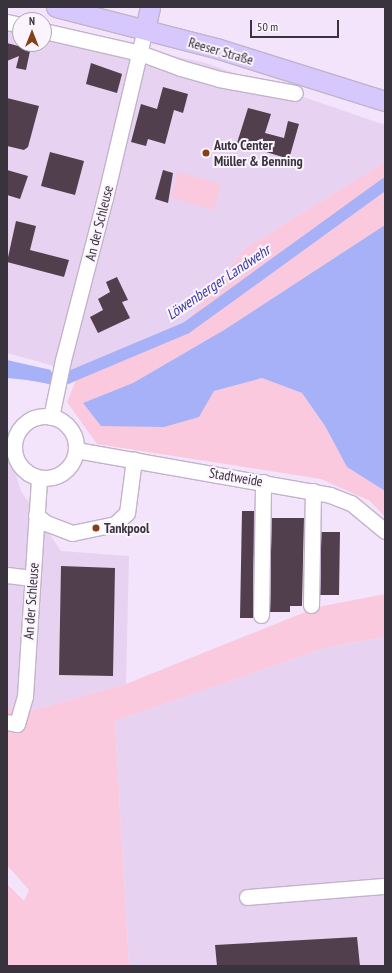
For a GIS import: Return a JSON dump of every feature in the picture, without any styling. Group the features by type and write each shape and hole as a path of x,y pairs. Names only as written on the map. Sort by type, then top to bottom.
{"main road":[{"name":"Reeser Straße","path":"56,7 219,49 385,101"},
{"path":"145,30 150,7"}],"street":[{"name":"An der Schleuse","path":"52,417 63,360 105,198 145,30"},
{"path":"52,33 140,52 181,68 219,79 296,93"},
{"path":"42,416 52,417 60,420 73,432 76,450 74,459 64,472 56,476 39,478 22,468 16,460 11,439 28,421 42,416"},
{"name":"Stadtweide","path":"76,450 134,459 330,495 350,504 385,531"},
{"path":"36,515 46,523 72,533 115,524 127,513 134,459"},
{"name":"An der Schleuse","path":"12,723 25,696 39,478"},
{"path":"261,615 263,482"},
{"path":"311,605 313,491"},
{"path":"7,575 32,578"},
{"path":"247,897 385,886"}],"shaded area":[{"path":"7,24 12,25 12,52 52,52 52,33 202,62 385,125 385,158 380,165 245,248 171,341 76,380 51,365 7,353"},
{"path":"385,158 385,225 224,330 133,383 83,403 199,417 214,391 262,378 302,393 325,426 347,467 385,491 385,517 370,501 321,479 97,444 67,402 76,380 171,341 245,248 380,165"},
{"path":"178,172 221,184 214,210 171,198"},
{"path":"7,447 21,491 61,551 129,556 126,684 33,710 7,707"},
{"path":"385,594 385,637 327,647 115,721 129,966 7,966 7,884 24,901 29,890 7,865 7,707 33,710 126,684 318,607"},
{"path":"385,637 385,966 129,966 115,721 327,647"}],"water":[{"path":"385,225 385,491 347,467 325,426 302,393 262,378 214,391 199,417 164,427 101,426 83,403 133,383 224,330"},
{"path":"7,360 51,370 48,382 7,378"}],"building":[{"path":"7,43 12,44 12,52 30,52 26,70 16,68 19,56 7,61"},
{"path":"91,63 122,74 117,93 86,84"},
{"path":"163,87 188,94 183,113 174,110 165,144 148,139 146,146 131,142 141,104 157,109"},
{"path":"7,98 39,106 28,147 24,150 7,146"},
{"path":"248,108 271,114 265,133 284,138 288,121 299,124 289,159 237,143"},
{"path":"50,152 84,161 75,195 41,186"},
{"path":"7,170 28,176 20,199 7,195"},
{"path":"163,170 173,173 168,203 155,199"},
{"path":"16,221 36,226 30,250 69,260 64,277 7,262"},
{"path":"117,277 128,300 122,302 130,318 98,333 90,317 103,310 98,299 110,292 106,282"},
{"path":"242,511 254,511 253,618 240,618"},
{"path":"271,518 304,518 302,606 290,606 290,612 270,612"},
{"path":"321,532 340,532 339,595 320,595"},
{"path":"61,566 115,568 113,676 59,675"},
{"path":"357,937 360,966 217,966 215,945"}],"waterway":[{"name":"Löwenberger Landwehr","path":"7,370 50,378 67,378 186,328 385,184"}],"place":[{"name":"Auto Center Müller & Benning","path":"206,153"},
{"name":"Tankpool","path":"96,528"}]}
